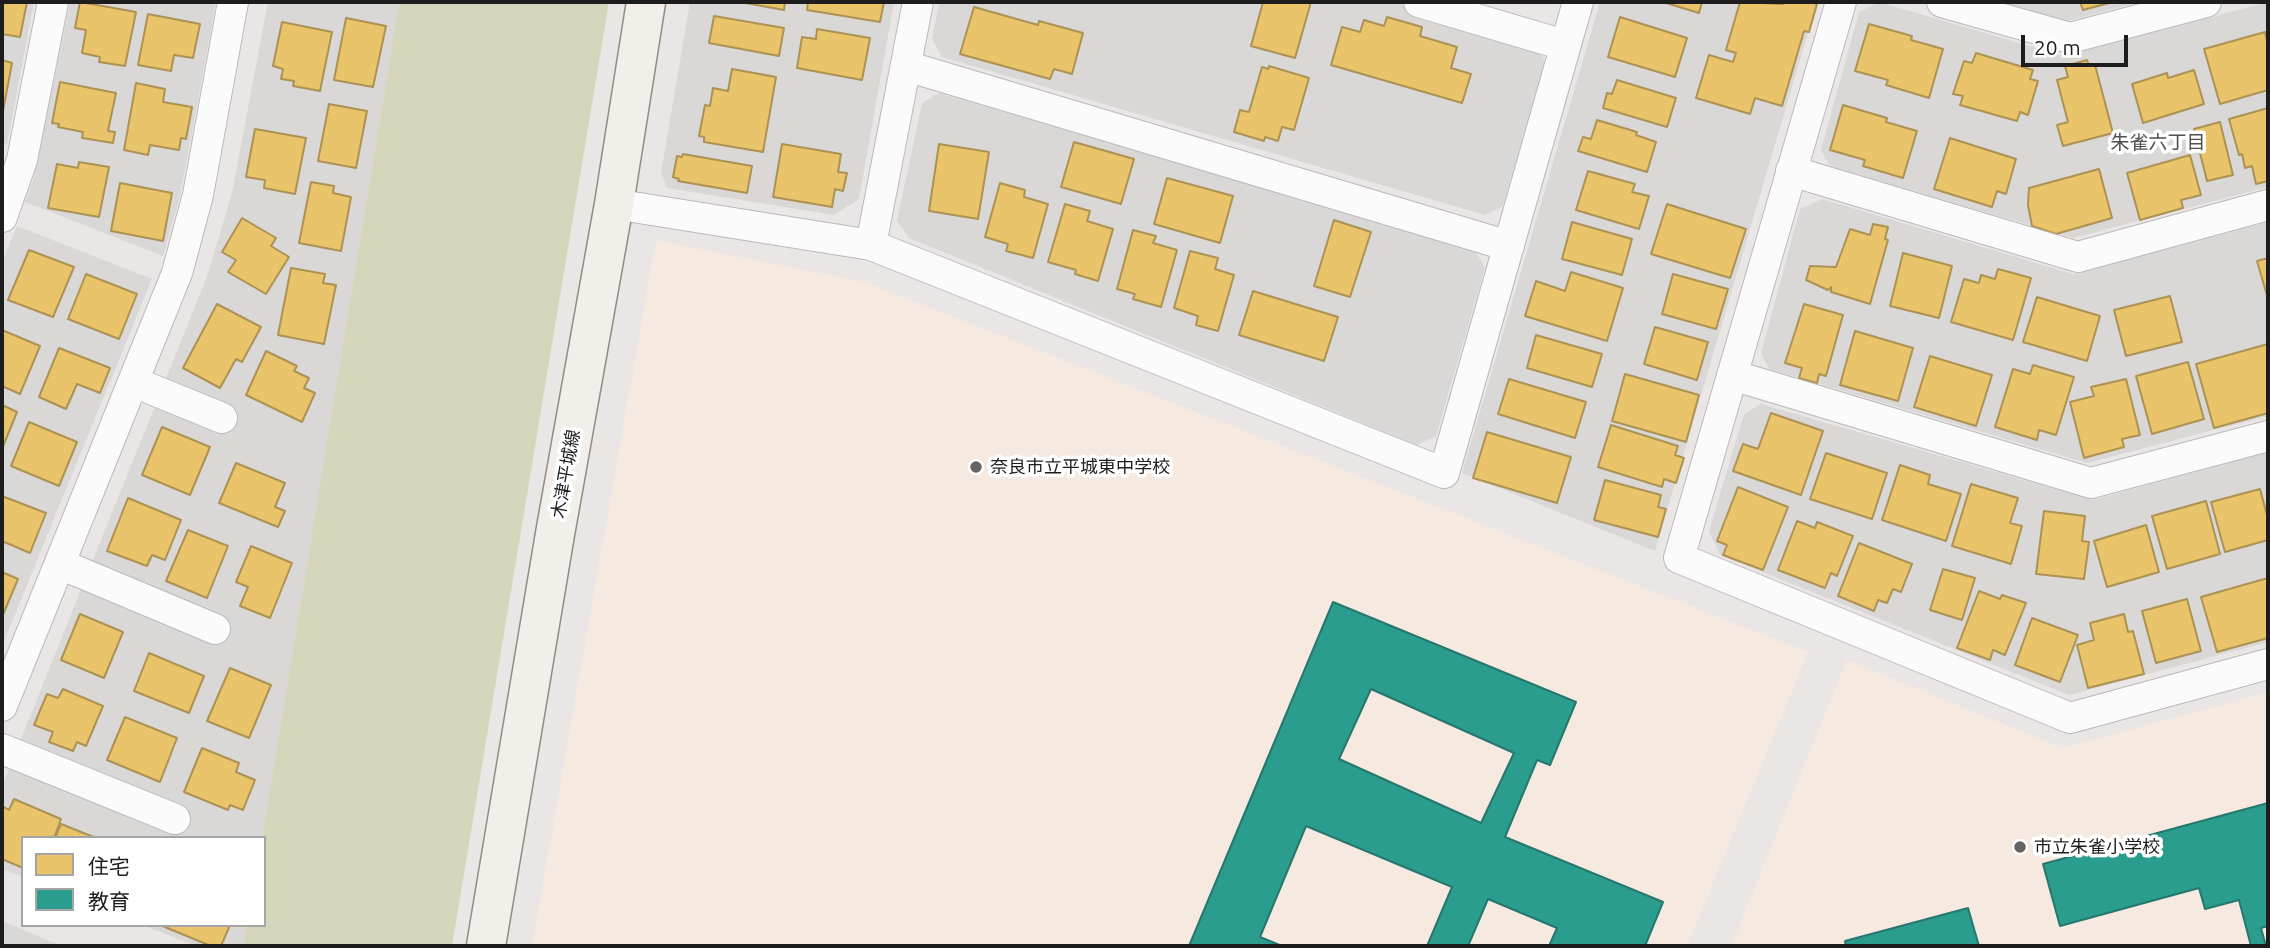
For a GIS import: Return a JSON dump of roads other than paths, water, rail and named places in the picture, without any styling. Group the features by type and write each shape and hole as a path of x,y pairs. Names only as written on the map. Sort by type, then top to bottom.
{"main road":[{"name":"木津平城線","path":"486,946 614,204 646,2"}],"street":[{"path":"2,217 22,160 53,2"},
{"path":"2,706 177,273 198,195 233,2"},
{"path":"871,245 918,2"},
{"path":"1419,2 1564,45"},
{"path":"614,204 871,245 1444,473 1578,2"},
{"path":"1842,2 1679,558 2070,718 2268,664"},
{"path":"1942,2 2070,38 2206,2"},
{"path":"906,66 1509,246"},
{"path":"1791,171 2078,257 2268,205"},
{"path":"1732,375 2091,484 2268,436"},
{"path":"134,382 222,418"},
{"path":"60,564 215,629"},
{"path":"2,749 175,819"}],"place":[{"name":"奈良市立平城東中学校","path":"976,467"},
{"name":"市立朱雀小学校","path":"2020,847"}],"district":[{"name":"朱雀六丁目","path":"2158,143"}]}
